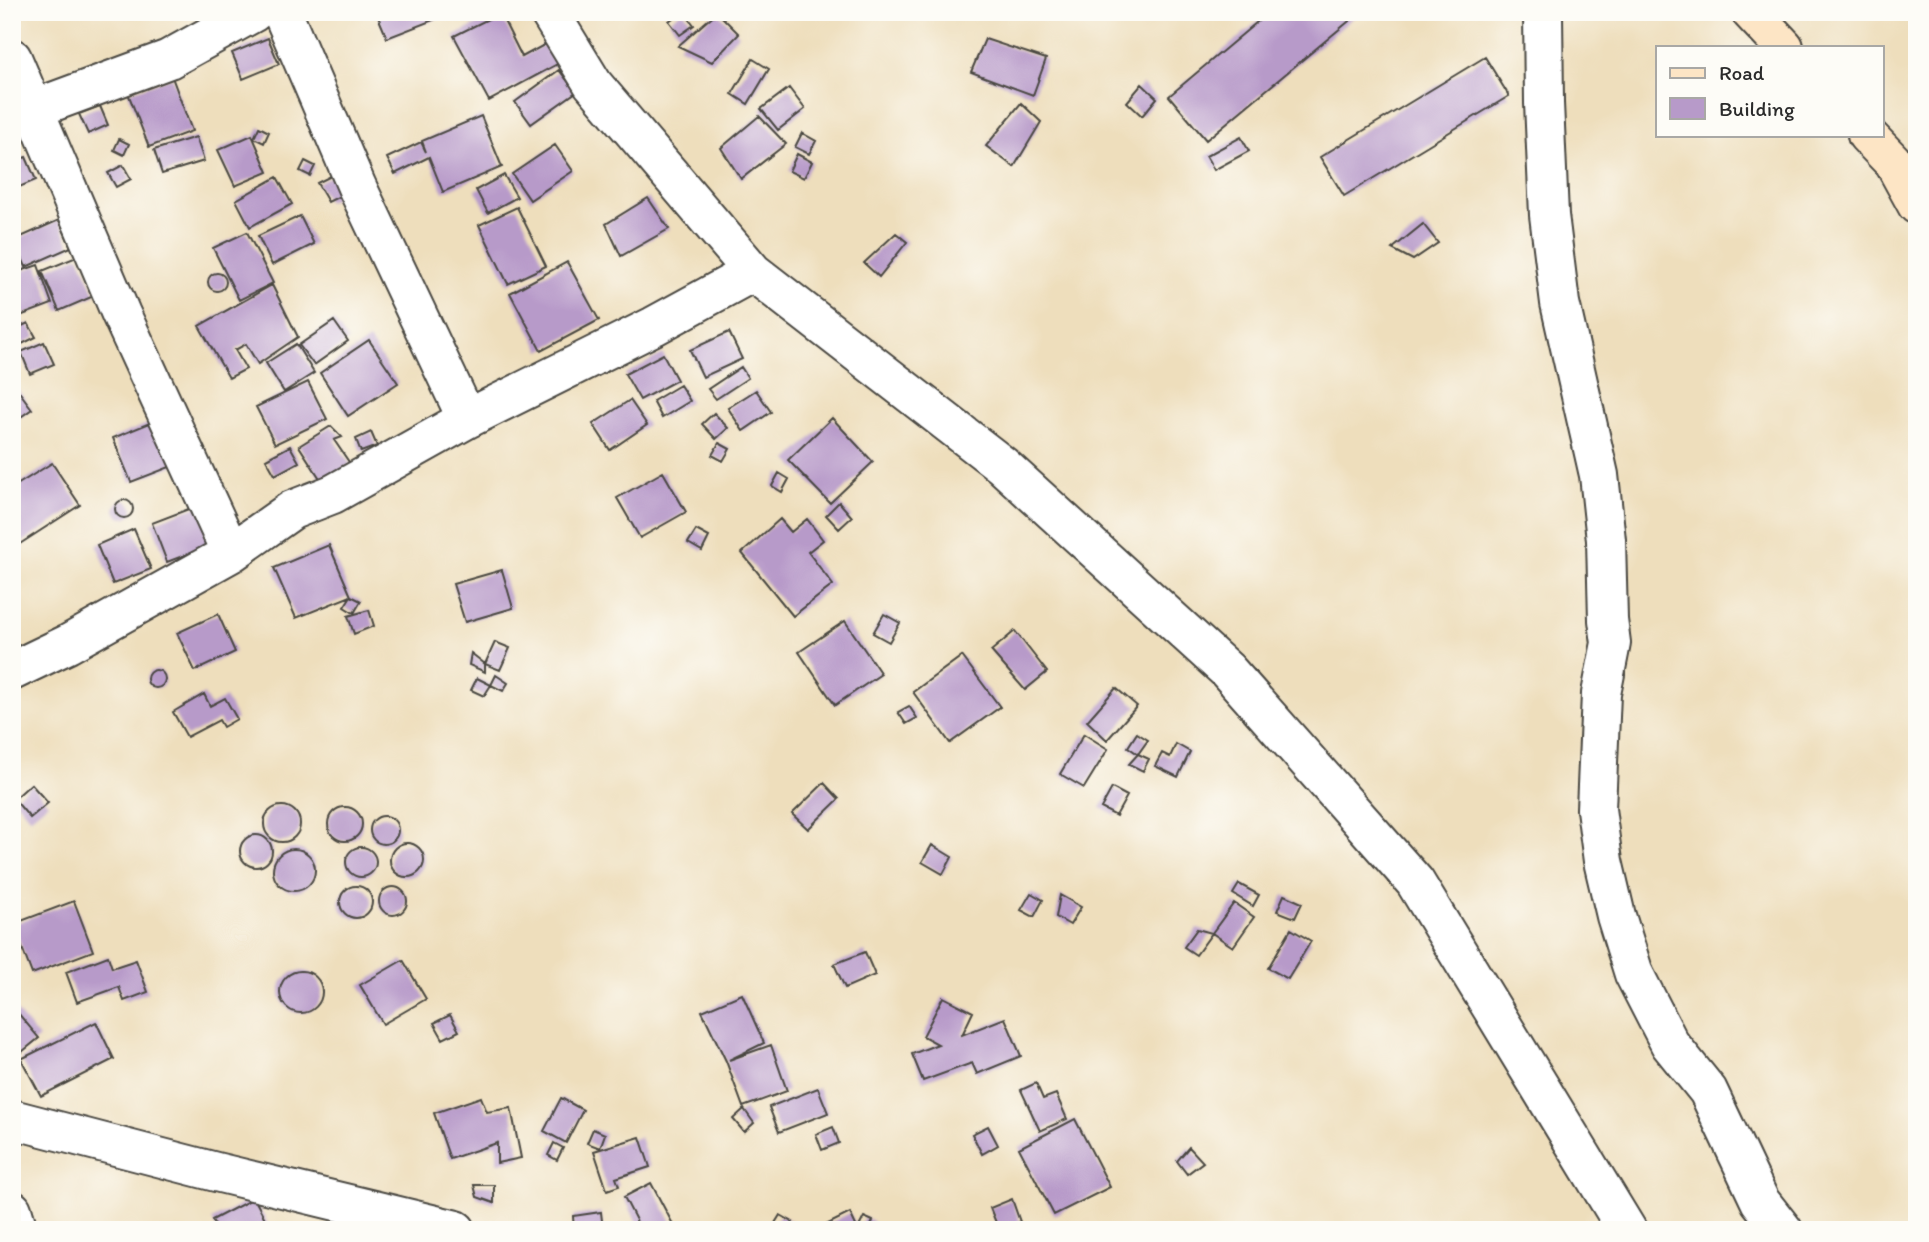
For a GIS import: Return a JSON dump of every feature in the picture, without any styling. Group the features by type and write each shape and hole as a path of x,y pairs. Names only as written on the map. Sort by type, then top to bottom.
{"street":[{"path":"23,113 169,59 254,12"},
{"path":"282,12 356,187 467,419"},
{"path":"549,12 593,84 753,272 1002,465 1227,670 1415,882 1627,1230"},
{"path":"1543,12 1549,215 1560,303 1599,475 1606,540 1611,643 1601,694 1596,809 1602,861 1634,974 1670,1044 1708,1091 1760,1201 1783,1230"},
{"path":"1751,12 1783,46"},
{"path":"12,58 23,113 121,314 231,553"},
{"path":"1868,136 1894,163 1917,205"},
{"path":"12,671 231,553 292,510 333,494 467,419 654,326 753,272"},
{"path":"12,1119 456,1230"},
{"path":"12,1210 18,1230"}],"building":[{"path":"376,12 439,12 441,17 387,38"},
{"path":"684,12 694,25 680,35 669,21"},
{"path":"717,12 739,34 712,62 678,46"},
{"path":"1269,12 1360,12 1206,140 1169,96"},
{"path":"500,13 522,57 553,40 565,60 489,101 454,36"},
{"path":"268,38 279,64 243,79 232,53"},
{"path":"985,39 1046,59 1033,95 971,72"},
{"path":"1485,57 1509,96 1344,196 1320,157"},
{"path":"753,59 769,69 748,104 732,94"},
{"path":"559,70 576,92 531,124 515,102"},
{"path":"172,77 192,131 149,147 128,93"},
{"path":"1142,84 1157,98 1142,116 1127,102"},
{"path":"789,88 805,109 778,130 761,109"},
{"path":"1021,103 1041,122 1014,167 986,146"},
{"path":"100,106 108,125 88,134 79,114"},
{"path":"481,116 502,167 443,192 429,157 395,174 387,158 421,142 426,152 422,141"},
{"path":"759,116 786,144 741,179 721,148"},
{"path":"259,127 269,132 264,143 254,138"},
{"path":"802,133 816,141 809,154 795,147"},
{"path":"252,135 268,172 235,186 218,150"},
{"path":"196,137 204,161 162,174 154,150"},
{"path":"1241,137 1249,151 1214,170 1206,156"},
{"path":"119,139 129,144 124,155 114,150"},
{"path":"555,145 573,171 530,200 512,174"},
{"path":"797,154 812,162 804,178 789,171"},
{"path":"26,157 36,180 12,190 12,162"},
{"path":"305,161 315,166 310,176 300,171"},
{"path":"123,165 131,179 116,187 108,173"},
{"path":"333,175 344,194 328,202 317,183"},
{"path":"504,175 517,197 488,213 476,190"},
{"path":"277,177 292,204 250,227 236,200"},
{"path":"648,198 669,229 621,256 606,224"},
{"path":"517,207 546,266 508,284 479,225"},
{"path":"300,216 314,244 272,265 258,236"},
{"path":"59,220 71,247 26,267 14,240"},
{"path":"1423,224 1438,243 1413,260 1392,249"},
{"path":"247,232 273,283 239,300 213,248"},
{"path":"896,233 907,242 879,277 864,263"},
{"path":"79,256 96,295 59,311 42,271"},
{"path":"567,262 599,320 541,351 510,293"},
{"path":"38,265 52,304 12,319 12,274"},
{"path":"217,273 223,276 226,282 223,288 217,291 211,288 208,282 211,276"},
{"path":"272,285 298,337 258,364 246,344 235,350 246,369 229,378 199,326"},
{"path":"334,321 348,341 314,365 299,345"},
{"path":"28,323 36,337 20,345 12,331"},
{"path":"729,332 742,359 703,377 690,350"},
{"path":"369,340 398,383 348,416 320,373"},
{"path":"44,342 54,364 30,374 21,352"},
{"path":"296,344 314,373 284,392 266,363"},
{"path":"663,354 677,380 640,400 625,374"},
{"path":"741,367 748,378 716,399 708,389"},
{"path":"12,382 32,409 12,423"},
{"path":"308,382 327,419 275,444 256,407"},
{"path":"680,385 690,401 662,418 653,401"},
{"path":"756,390 771,412 743,431 728,408"},
{"path":"630,400 647,425 610,450 593,424"},
{"path":"714,413 728,428 716,439 702,424"},
{"path":"832,418 873,462 830,503 788,460"},
{"path":"157,420 175,465 131,482 113,438"},
{"path":"331,426 342,437 334,440 351,465 323,483 299,446"},
{"path":"371,432 377,446 361,452 356,439"},
{"path":"719,443 730,449 723,461 712,455"},
{"path":"290,446 299,462 275,475 266,459"},
{"path":"52,463 80,505 12,549 12,488"},
{"path":"663,472 686,512 640,538 617,498"},
{"path":"779,473 789,479 782,492 772,486"},
{"path":"124,500 132,505 133,509 128,517 124,518 116,513 115,509 120,501"},
{"path":"839,502 852,517 839,529 826,515"},
{"path":"199,505 214,544 167,562 152,523"},
{"path":"780,519 791,532 807,519 823,540 808,552 833,585 793,616 742,553"},
{"path":"134,529 151,569 113,584 97,545"},
{"path":"696,530 709,537 702,551 688,543"},
{"path":"329,545 351,596 296,618 274,568"},
{"path":"502,570 513,608 465,622 453,584"},
{"path":"351,596 361,601 354,613 344,607"},
{"path":"369,610 374,626 354,634 348,616"},
{"path":"218,614 235,652 195,671 177,633"},
{"path":"884,614 900,623 889,642 873,633"},
{"path":"845,621 881,674 835,705 799,652"},
{"path":"1015,631 1047,672 1025,690 991,651"},
{"path":"495,642 510,648 500,670 485,664"},
{"path":"471,653 485,664 485,672 469,665"},
{"path":"962,656 1000,707 950,743 913,692"},
{"path":"156,670 164,675 165,679 160,687 156,688 148,683 147,679 152,671"},
{"path":"496,675 508,683 503,691 491,685"},
{"path":"477,678 491,685 484,696 471,690"},
{"path":"1116,688 1137,706 1107,740 1087,721"},
{"path":"204,694 210,706 225,698 237,719 223,727 219,720 187,737 173,712"},
{"path":"909,706 917,718 906,724 898,712"},
{"path":"1137,733 1148,740 1138,754 1128,747"},
{"path":"1084,734 1108,749 1084,788 1060,774"},
{"path":"1176,744 1190,752 1178,777 1155,766 1162,753 1170,757"},
{"path":"1138,754 1149,759 1143,771 1129,764"},
{"path":"824,783 839,799 808,829 792,814"},
{"path":"31,784 48,803 30,818 14,799"},
{"path":"1112,788 1127,796 1116,816 1101,808"},
{"path":"282,806 294,812 300,824 294,836 282,842 270,836 264,824 270,812"},
{"path":"345,807 357,812 362,824 357,836 345,841 333,836 328,824 333,812"},
{"path":"384,816 394,820 398,830 394,840 384,844 374,840 370,830 374,820"},
{"path":"256,835 267,840 272,851 267,862 256,867 245,862 240,851 245,840"},
{"path":"407,843 419,848 424,860 419,872 407,877 395,872 390,860 395,848"},
{"path":"932,845 952,857 943,874 922,862"},
{"path":"361,847 372,851 376,862 372,873 361,877 350,873 346,862 350,851"},
{"path":"294,849 309,855 315,870 309,885 294,891 279,885 273,870 279,855"},
{"path":"1239,884 1259,895 1253,906 1233,894"},
{"path":"356,886 367,891 372,902 367,913 356,918 345,913 340,902 345,891"},
{"path":"393,887 403,891 407,901 403,911 393,915 383,911 379,901 383,891"},
{"path":"1031,893 1043,900 1034,917 1021,910"},
{"path":"1060,895 1081,907 1070,925 1056,917"},
{"path":"1284,895 1302,903 1295,918 1277,911"},
{"path":"74,901 93,951 32,974 13,924"},
{"path":"1234,903 1254,917 1233,947 1212,933"},
{"path":"1197,929 1212,933 1196,955 1184,947"},
{"path":"1291,929 1311,941 1288,979 1268,968"},
{"path":"865,952 875,975 845,988 834,964"},
{"path":"108,956 112,968 136,960 148,992 124,1001 119,987 77,1002 66,972"},
{"path":"403,960 426,999 383,1024 360,985"},
{"path":"301,971 316,977 322,992 316,1007 301,1013 286,1007 280,992 286,977"},
{"path":"742,994 764,1043 729,1060 771,1045 787,1091 743,1107 726,1061 702,1011"},
{"path":"943,997 973,1012 962,1035 1005,1018 1021,1056 977,1074 972,1063 923,1081 912,1054 938,1044 923,1036"},
{"path":"12,1006 39,1038 12,1060"},
{"path":"450,1015 459,1031 443,1039 434,1023"},
{"path":"96,1022 114,1059 41,1096 21,1059"},
{"path":"1036,1083 1043,1099 1056,1094 1067,1119 1040,1131 1021,1090"},
{"path":"818,1088 828,1113 779,1132 769,1107"},
{"path":"481,1097 487,1112 511,1108 521,1158 497,1163 497,1143 450,1159 434,1113"},
{"path":"561,1098 583,1110 566,1143 544,1131"},
{"path":"744,1109 754,1123 744,1132 733,1119"},
{"path":"1075,1119 1110,1187 1054,1215 1019,1148"},
{"path":"988,1126 998,1145 982,1154 972,1134"},
{"path":"833,1127 839,1143 822,1150 816,1134"},
{"path":"593,1129 605,1134 600,1148 587,1143"},
{"path":"640,1137 650,1167 616,1178 619,1186 607,1190 594,1151"},
{"path":"554,1143 563,1148 557,1160 548,1155"},
{"path":"1189,1147 1203,1162 1187,1174 1177,1161"},
{"path":"651,1183 676,1230 641,1230 624,1197"},
{"path":"474,1185 494,1185 494,1203 477,1197"},
{"path":"254,1198 271,1230 218,1230 212,1220"},
{"path":"1012,1199 1020,1222 999,1230 990,1208"},
{"path":"601,1212 603,1230 574,1230 573,1216"},
{"path":"850,1213 858,1230 816,1230"},
{"path":"780,1215 793,1222 788,1230 772,1228"},
{"path":"864,1217 873,1221 869,1230 858,1229"}]}
